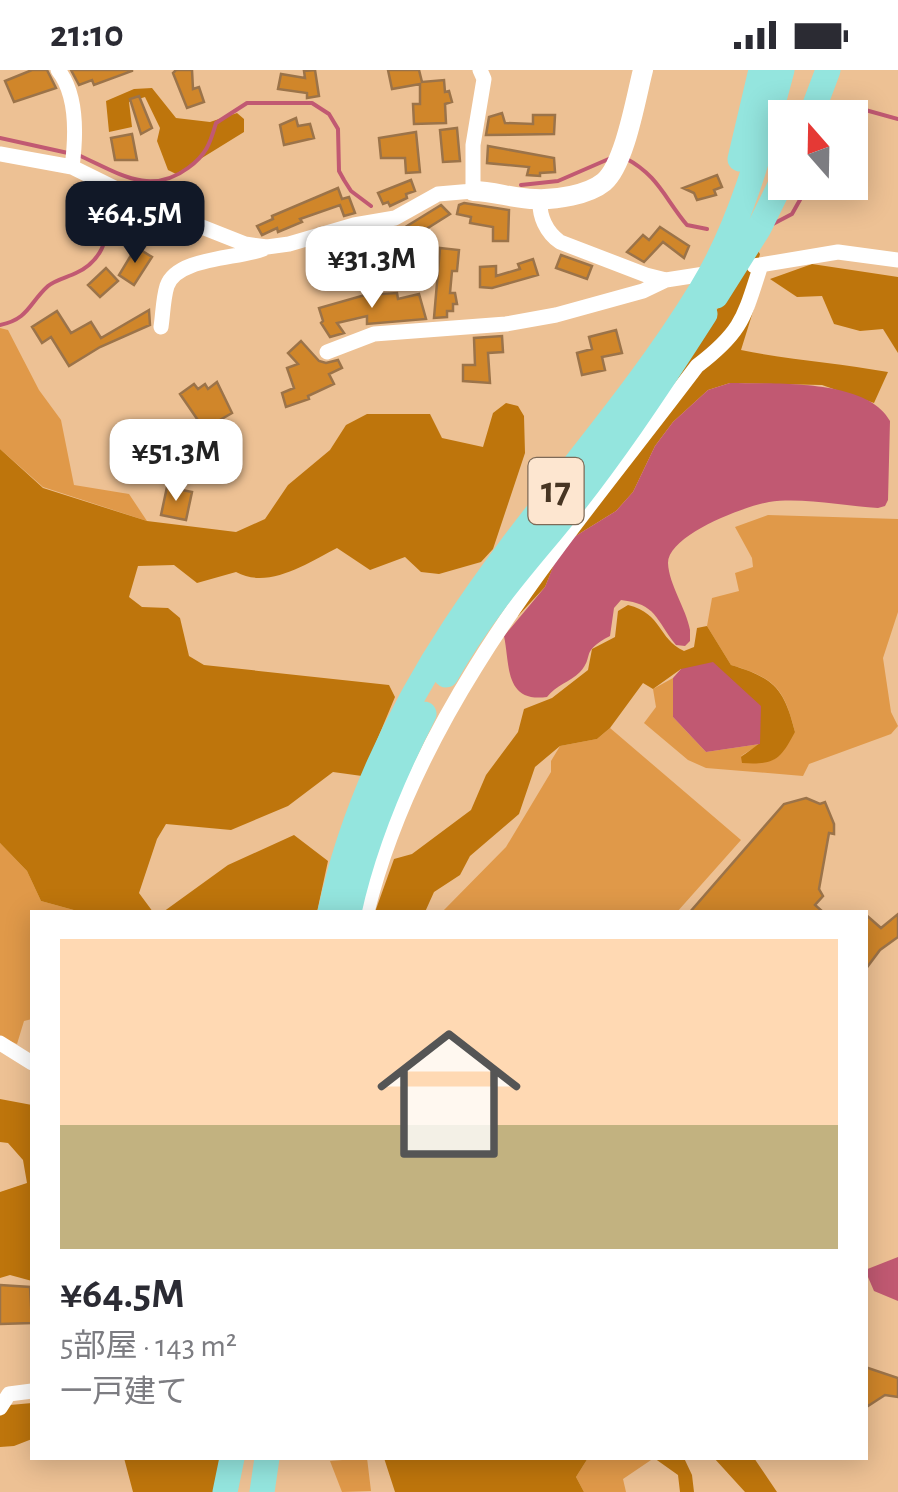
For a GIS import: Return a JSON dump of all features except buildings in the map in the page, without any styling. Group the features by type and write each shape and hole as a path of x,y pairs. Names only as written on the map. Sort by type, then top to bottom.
{"main road":[{"path":"709,292 714,234 744,148 761,70"},
{"name":"17","path":"331,910 388,746 454,627 709,292 762,146 782,70"},
{"name":"17","path":"791,100 800,70"},
{"path":"817,100 828,70"},
{"name":"17","path":"349,910 375,825 400,763 454,660 520,564 549,533 653,396 752,222 768,174"},
{"path":"709,292 760,228 773,200"},
{"path":"225,1492 232,1460"},
{"path":"244,1492 249,1460"},
{"path":"262,1492 266,1460"},
{"path":"278,1492 282,1460"}],"street":[{"path":"58,70 69,91 73,159"},
{"path":"472,191 473,145 484,80 480,70"},
{"path":"161,327 167,284 186,267 395,218 438,194 472,191 540,200 592,188 609,176 618,158 644,70"},
{"path":"0,154 73,159 160,210 244,244 267,247"},
{"path":"540,200 544,223 560,242 666,280"},
{"path":"327,352 374,334 506,324 556,316 643,291 666,280 757,265 838,252 898,260"},
{"path":"368,910 414,784 491,640 540,567 698,366 724,346 739,328 757,265"},
{"path":"0,1043 30,1062"},
{"path":"0,1408 9,1394 30,1391"}],"shaded area":[{"path":"152,88 176,118 210,122 237,113 244,119 244,132 176,174 168,170 157,141 160,128 145,97 129,102 132,127 109,132 106,101 134,89"},
{"path":"754,245 760,254 752,282 760,289 741,350 888,372 874,403 822,385 730,383 708,390 673,422 655,446 633,492 616,511 574,537 557,558 545,587 518,616 511,604 656,416"},
{"path":"812,264 898,277 898,353 883,329 860,331 834,324 822,296 797,297 770,279"},
{"path":"0,328 8,330 39,390 61,420 74,485 129,494 147,521 43,487 0,449"},
{"path":"730,383 817,386 861,397 878,407 890,421 885,506 769,502 709,524 680,542 668,563 690,630 690,641 685,646 676,645 649,609 621,600 614,608 610,636 591,650 580,672 547,697 523,694 512,679 504,636 545,587 557,557 574,537 616,511 633,492 655,446 673,422 708,390"},
{"path":"506,403 518,406 524,416 525,453 493,549 481,562 439,574 421,572 405,557 370,570 337,548 274,576 248,577 236,572 197,583 174,565 138,566 129,597 142,607 168,608 180,618 189,656 204,665 389,685 395,697 362,776 333,772 288,806 231,830 166,824 139,893 152,910 74,910 41,901 27,871 0,843 0,449 43,488 147,521 236,532 265,519 288,485 330,450 346,425 367,414 430,414 442,438 483,447 493,413"},
{"path":"768,515 898,519 898,612 883,658 891,712 898,726 891,734 809,764 803,776 706,768 688,760 644,723 656,707 653,689 673,678 673,717 706,752 760,744 741,756 795,732 782,695 768,680 731,665 707,626 712,598 739,591 735,573 753,567 735,527"},
{"path":"628,605 648,614 669,640 684,651 694,647 697,628 707,626 731,665 767,680 781,695 795,732 785,749 769,761 742,763 741,757 760,743 681,669 653,689 643,683 610,728 597,739 560,746 535,767 519,814 470,856 460,875 434,892 426,910 376,910 394,859 412,854 471,810 486,775 518,732 524,709 552,698 588,670 592,649 615,637 618,611"},
{"path":"713,662 761,706 760,744 706,752 673,717 673,678 681,669"},
{"path":"610,728 741,840 679,910 444,910 506,847 551,772 551,761 560,746 597,739"},
{"path":"294,835 328,861 317,910 166,910 228,865"},
{"path":"0,843 27,871 41,901 74,910 30,910 30,1020 24,1021 17,1044 0,1037"},
{"path":"0,1099 30,1105 30,1280 10,1275 0,1278 0,1192 27,1183 23,1160 8,1143 0,1142"},
{"path":"898,1257 898,1301 874,1291 868,1269"},
{"path":"0,1395 10,1405 30,1403 30,1440 0,1447"},
{"path":"125,1460 221,1460 214,1492 133,1492"},
{"path":"367,1460 371,1491 342,1492 330,1461"},
{"path":"385,1460 587,1460 576,1477 584,1492 395,1492"},
{"path":"587,1460 651,1460 623,1479 626,1492 584,1492 576,1477"},
{"path":"657,1460 685,1460 694,1492 680,1492 678,1475"},
{"path":"716,1460 755,1460 777,1492 745,1492"}],"waterway":[{"path":"78,155 133,179 160,181 194,163 207,148 216,123 247,103 312,103 329,114 338,129 339,171 344,180 351,191 371,206"},
{"path":"868,111 898,119"},
{"path":"0,138 68,153"},
{"path":"521,185 558,181 611,158"},
{"path":"625,158 653,180 687,225 707,229"},
{"path":"771,225 792,214 800,200"},
{"path":"0,325 23,315 51,284 93,261 103,246 113,207"}]}
